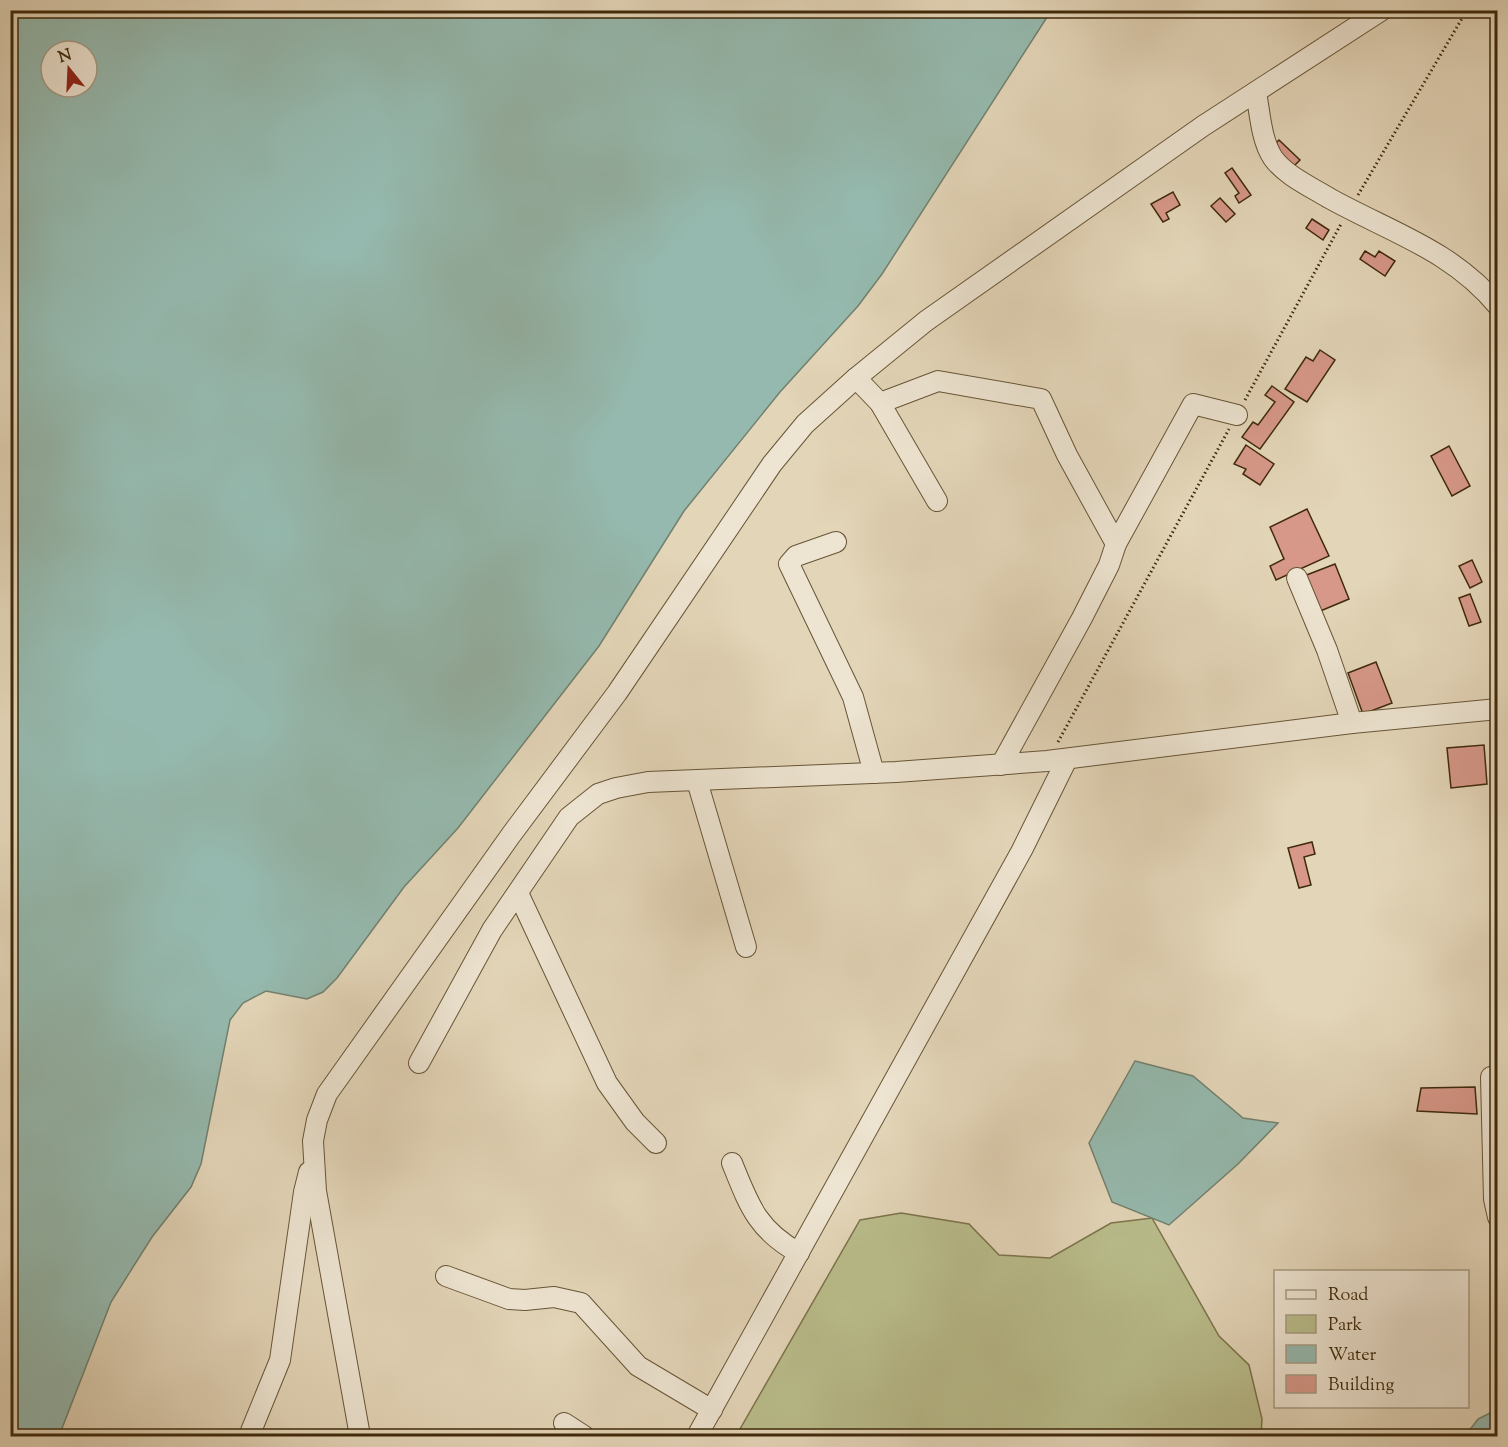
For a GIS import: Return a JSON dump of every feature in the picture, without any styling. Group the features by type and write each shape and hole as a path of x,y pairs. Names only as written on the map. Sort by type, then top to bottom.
{"street":[{"path":"360,1437 322,1226 314,1167 317,1120 327,1094 617,693 772,464 805,424 856,378 926,321 1256,92 1382,10"},
{"path":"1256,92 1267,146 1274,159 1317,190 1420,243 1451,262 1476,281 1497,306"},
{"path":"856,378 880,403 937,501"},
{"path":"880,403 924,384 938,381 1041,399 1067,455 1116,544"},
{"path":"1000,765 1082,618 1109,565 1116,544 1193,405 1237,415"},
{"path":"836,542 796,556 789,564 853,697 874,773"},
{"path":"1297,578 1327,650 1352,723"},
{"path":"418,1064 492,930 569,817 598,794 616,788 648,782 874,773 1047,761 1352,723 1497,709"},
{"path":"697,1437 1022,850 1067,759"},
{"path":"697,781 746,947"},
{"path":"518,893 607,1083 635,1122 656,1143"},
{"path":"1491,1077 1494,1199 1497,1217"},
{"path":"732,1163 760,1224 778,1242 799,1253"},
{"path":"249,1437 280,1360 306,1180 314,1167"},
{"path":"446,1276 509,1299 554,1297 581,1303 638,1366 712,1410"},
{"path":"564,1423 584,1437"}],"path":[{"path":"1047,761 1350,209 1467,10"}],"green space":[{"path":"901,1213 969,1224 999,1255 1050,1258 1111,1223 1152,1218 1219,1336 1249,1365 1262,1419 1261,1436 736,1436 860,1220"}],"water":[{"path":"10,11 1051,11 882,274 858,306 780,392 684,511 599,646 458,828 404,887 337,978 323,992 307,999 266,991 243,1003 230,1020 201,1164 191,1187 152,1237 111,1302 59,1436 10,1436"},
{"path":"1135,1061 1193,1076 1243,1118 1278,1123 1238,1164 1169,1225 1112,1202 1089,1143"},
{"path":"1494,1411 1497,1416 1497,1436 1465,1436 1478,1419"}],"building":[{"path":"1279,140 1300,160 1292,168 1272,147"},
{"path":"1232,168 1251,195 1239,203 1235,196 1239,193 1225,173"},
{"path":"1173,192 1180,205 1166,213 1169,219 1163,222 1151,204"},
{"path":"1220,198 1235,214 1226,222 1211,206"},
{"path":"1312,219 1329,230 1323,240 1306,228"},
{"path":"1365,251 1375,257 1379,251 1395,261 1385,276 1360,259"},
{"path":"1320,350 1335,360 1307,402 1285,389 1306,357 1313,361"},
{"path":"1272,386 1294,402 1260,449 1242,437 1253,422 1258,425 1275,402 1265,395"},
{"path":"1246,445 1274,464 1260,485 1243,474 1246,469 1234,464"},
{"path":"1449,446 1470,486 1452,496 1431,456"},
{"path":"1307,509 1329,556 1276,580 1270,566 1284,559 1270,527"},
{"path":"1472,560 1482,582 1470,588 1459,566"},
{"path":"1335,564 1349,599 1318,612 1304,576"},
{"path":"1470,594 1481,622 1469,626 1459,598"},
{"path":"1376,662 1392,703 1363,714 1348,673"},
{"path":"1484,745 1487,784 1451,788 1447,748"},
{"path":"1312,842 1315,854 1304,857 1311,885 1299,888 1288,848"},
{"path":"1475,1087 1477,1114 1417,1111 1421,1088"}]}
